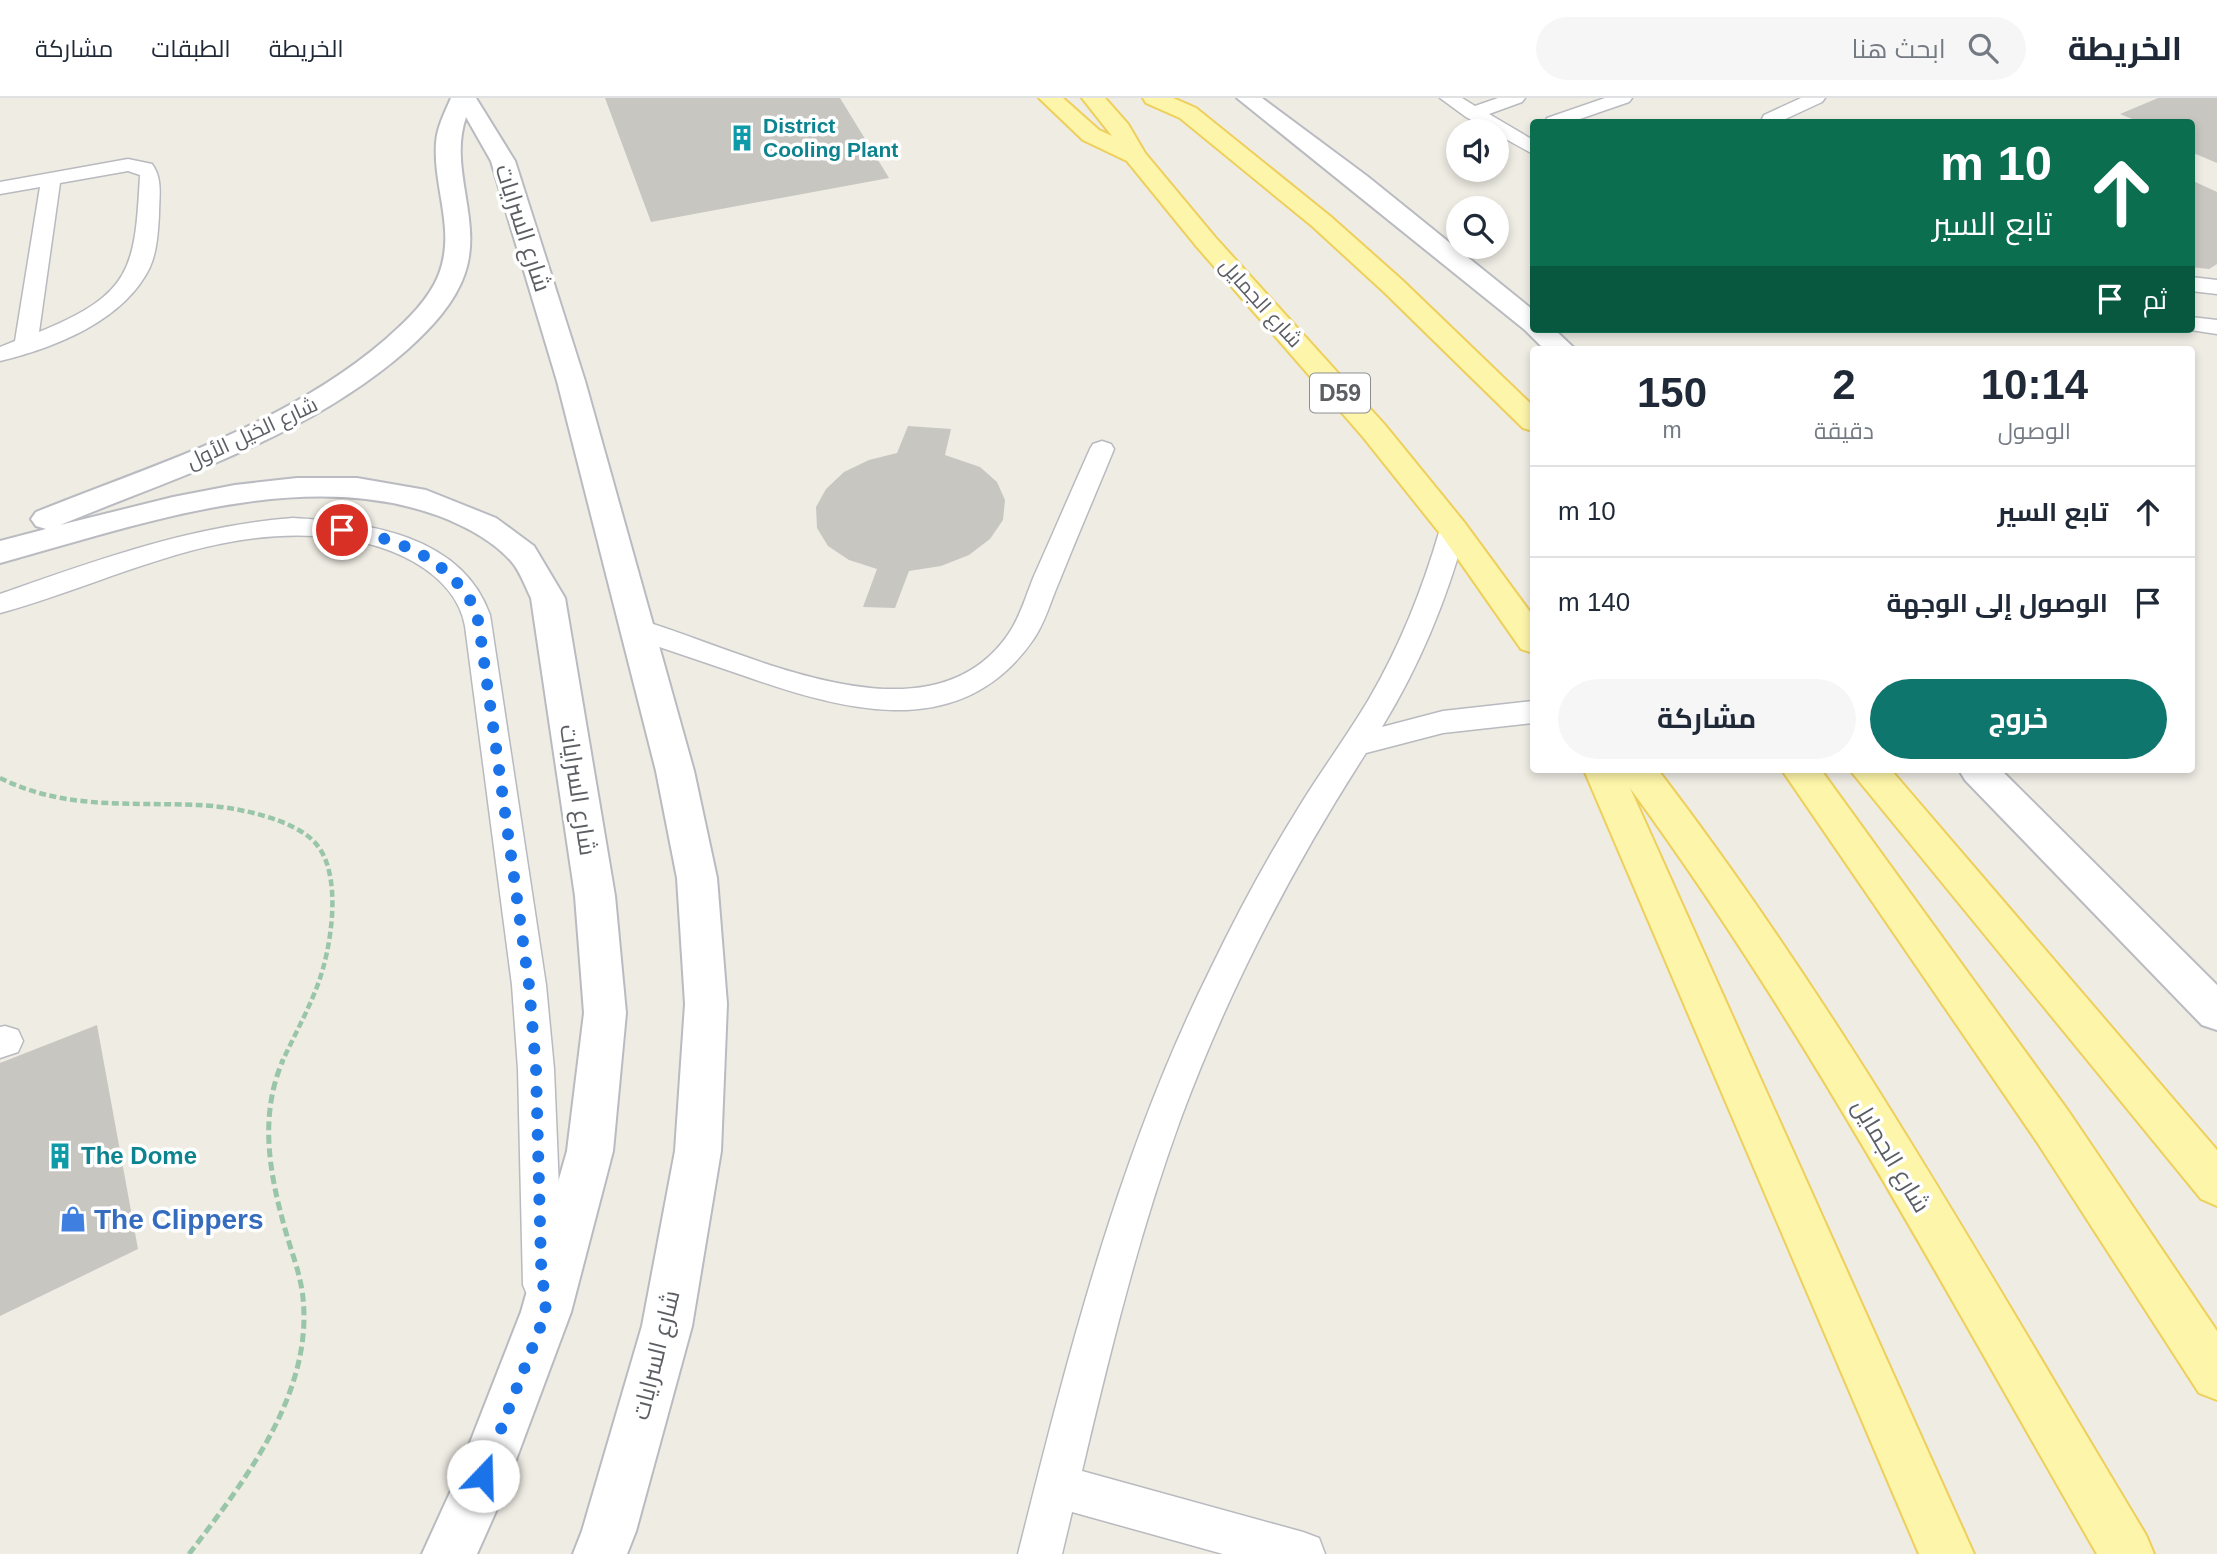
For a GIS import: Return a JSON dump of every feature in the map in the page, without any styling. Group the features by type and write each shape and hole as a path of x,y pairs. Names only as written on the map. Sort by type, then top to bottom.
{"main road":[{"name":"شارع الخيل الأول","path":"0,540 261,433 330,396 386,355 426,315 452,276 462,240 448,144 463,98"},
{"name":"شارع السرايات","path":"463,98 485,127 503,161 571,381 675,771 697,878 706,1004 698,1151 667,1326 609,1531 600,1554"},
{"path":"1050,98 1091,135 1135,156"},
{"name":"شارع الجمايل","path":"1093,98 1120,129 1135,156 1206,242 1374,431 1453,529 1530,637"},
{"path":"1154,98 1185,105 1393,286 1530,419"},
{"path":"1248,98 1379,198 1530,322"},
{"path":"1543,333 1557,346"},
{"name":"شارع السرايات","path":"0,552 191,504 261,491 328,486 391,491 446,505 491,528 527,559 548,598 595,896 605,1013 590,1152 546,1312 474,1500 449,1554"},
{"path":"1604,773 1947,1554"},
{"name":"شارع الجمايل","path":"1639,773 1761,942 1827,1047 2127,1554"},
{"path":"1803,773 2053,1127 2217,1375"},
{"path":"1872,773 2217,1184"},
{"path":"1981,773 2217,1012"}],"lane":[{"path":"1450,98 1530,147"},
{"path":"1473,113 1516,98"},
{"path":"1563,119 1623,98"},
{"path":"1771,119 1816,98"},
{"path":"1514,137 1530,131"},
{"path":"0,188 119,166 145,168 150,175 144,249 139,268 131,278 100,309 66,330 0,354"},
{"path":"26,346 51,179"},
{"path":"2195,284 2217,286"},
{"path":"2195,324 2217,327"},
{"path":"637,629 821,691 853,699 887,702 923,699 957,690 986,675 1023,634 1102,449"},
{"path":"0,604 192,540 256,528 315,526 370,533 416,550 451,575 474,607 477,621 520,909 536,1069 541,1263 546,1312"},
{"path":"1040,1554 1097,1323 1135,1194 1176,1082 1221,982 1265,894 1309,816 1384,699 1422,622 1442,569 1453,529"},
{"path":"1356,746 1443,722 1530,712"},
{"path":"1057,1486 1303,1554"}],"path":[{"path":"0,778 23,790 50,798 139,806 200,805 280,820 299,829 314,841 324,855 332,890 332,929 323,971 273,1088 267,1126 267,1163 302,1289 302,1333 293,1380 271,1428 239,1485 189,1554"}],"building":[{"name":"District Cooling Plant","path":"605,98 840,98 889,178 651,222"},
{"path":"2158,98 2217,98 2217,163 2195,154 2195,119 2132,119 2120,114"},
{"path":"2195,182 2217,192 2217,264 2209,269 2195,267"},
{"path":"908,426 951,429 945,455 980,467 997,482 1005,500 1003,520 990,539 969,555 941,566 909,571 895,608 863,607 877,569 849,560 828,546 817,528 816,507 826,489 844,472 869,460 897,453"},
{"name":"The Dome","path":"97,1025 138,1249 0,1316 0,1063"}],"place":[{"name":"District Cooling Plant","path":"742,138"},
{"name":"The Dome","path":"60,1156"},
{"name":"The Clippers","path":"73,1219"}],"route":[{"path":"342,530 370,533 416,550 451,575 474,607 482,647 529,985 536,1069 541,1263 546,1312 483,1476"}]}
